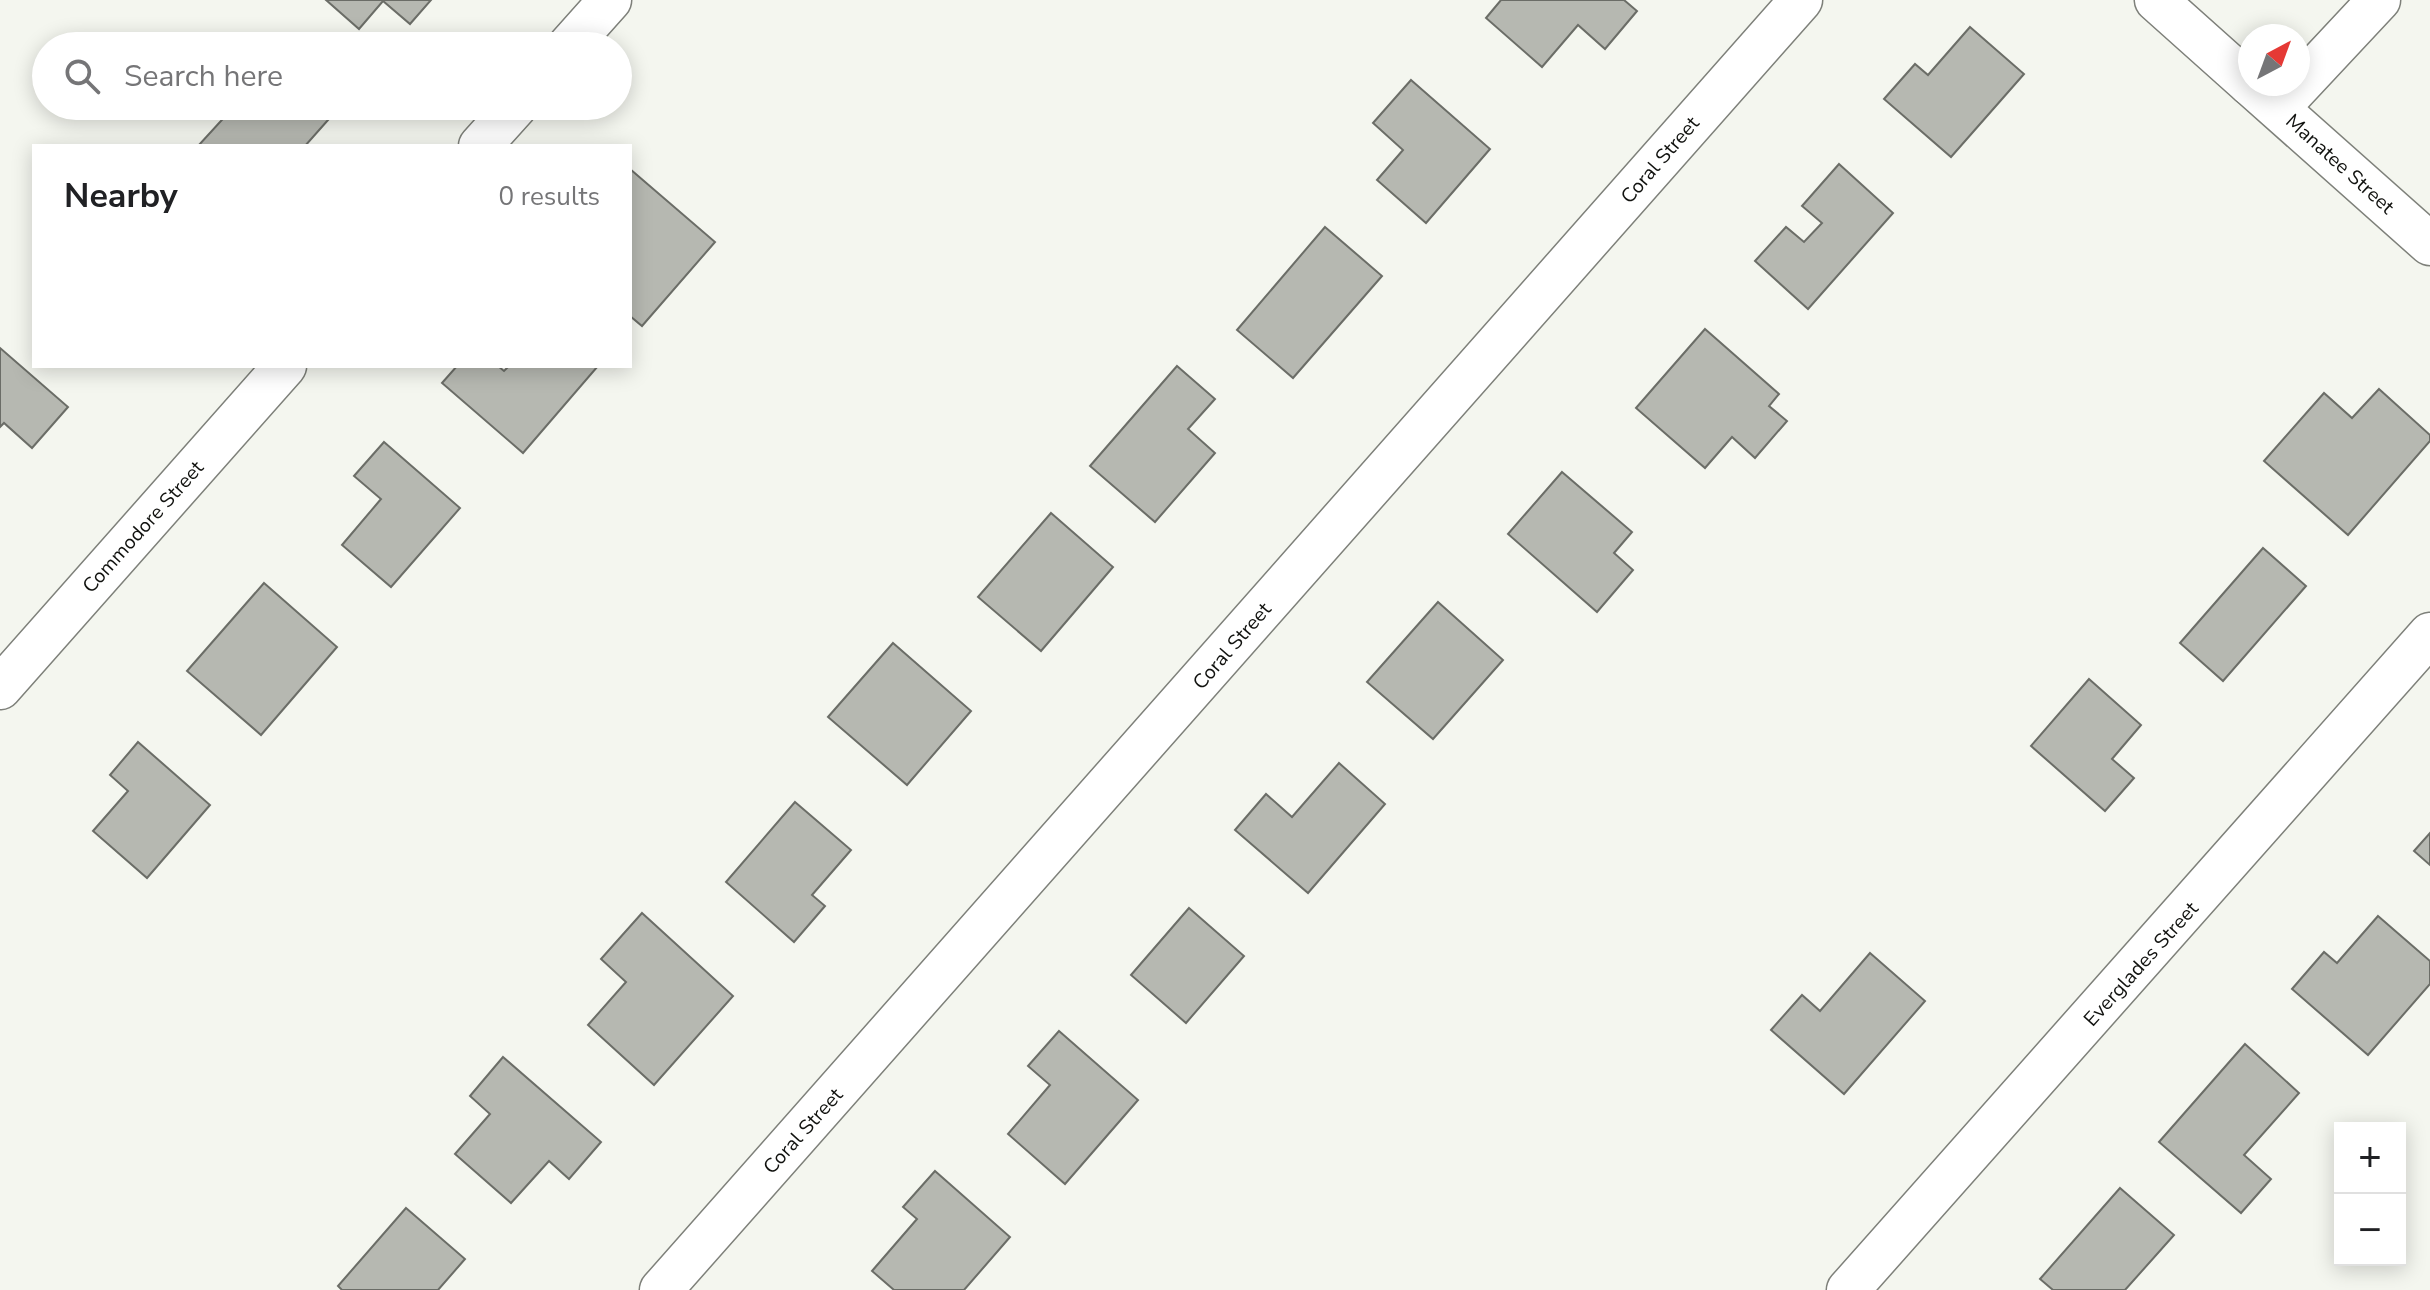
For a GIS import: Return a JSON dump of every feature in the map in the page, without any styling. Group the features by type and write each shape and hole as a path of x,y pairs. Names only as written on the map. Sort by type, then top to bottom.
{"street":[{"path":"581,32 610,0"},
{"name":"Coral Street","path":"661,1290 1801,0"},
{"name":"Manatee Street","path":"2156,0 2238,73"},
{"path":"2310,53 2379,0"},
{"name":"Manatee Street","path":"2264,96 2430,244"},
{"path":"482,144 503,120"},
{"name":"Commodore Street","path":"0,688 283,368"},
{"name":"Everglades Street","path":"1848,1290 2430,634"}],"building":[{"path":"326,0 431,0 410,24 383,1 359,29"},
{"path":"1501,0 1624,0 1637,11 1605,49 1578,25 1542,67 1486,18"},
{"path":"1970,27 2024,74 1951,157 1884,99 1915,64 1928,75"},
{"path":"1411,80 1490,149 1426,223 1377,180 1403,150 1373,123"},
{"path":"222,120 328,120 307,144 200,144"},
{"path":"1839,164 1893,213 1808,309 1755,261 1786,227 1804,242 1822,223 1802,206"},
{"path":"632,171 715,242 642,326 632,318"},
{"path":"1325,227 1382,276 1293,378 1237,330"},
{"path":"1705,329 1779,394 1769,406 1787,421 1755,458 1732,437 1705,468 1636,408"},
{"path":"0,348 68,407 32,448 4,423 0,427"},
{"path":"1177,366 1215,399 1188,429 1215,453 1155,522 1090,466"},
{"path":"455,368 500,368 504,371 507,368 596,368 523,453 442,383"},
{"path":"2379,389 2430,435 2430,441 2348,535 2264,461 2324,393 2352,418"},
{"path":"384,442 460,508 391,587 342,545 381,499 354,476"},
{"path":"1562,472 1632,532 1614,553 1633,570 1597,612 1508,534"},
{"path":"1051,513 1113,567 1041,651 978,597"},
{"path":"2263,548 2306,586 2223,681 2180,643"},
{"path":"264,583 337,647 261,735 187,671"},
{"path":"1438,602 1503,660 1433,739 1367,682"},
{"path":"893,643 971,711 907,785 828,717"},
{"path":"2089,679 2141,725 2112,759 2134,778 2105,811 2031,746"},
{"path":"138,742 210,805 147,878 93,831 128,791 110,775"},
{"path":"1339,763 1385,804 1308,893 1235,830 1266,794 1292,817"},
{"path":"795,802 851,850 812,895 825,906 794,942 726,882"},
{"path":"2430,833 2430,865 2414,851"},
{"path":"1189,908 1244,956 1186,1023 1131,975"},
{"path":"642,913 733,996 654,1085 588,1025 626,982 601,959"},
{"path":"2378,916 2430,961 2430,984 2368,1055 2292,989 2324,952 2337,963"},
{"path":"1870,953 1925,1001 1844,1094 1771,1030 1802,995 1820,1011"},
{"path":"1059,1031 1138,1100 1065,1184 1008,1134 1050,1085 1028,1066"},
{"path":"2245,1044 2299,1093 2244,1155 2271,1179 2241,1213 2159,1142"},
{"path":"503,1057 601,1142 569,1179 549,1161 511,1203 455,1154 490,1114 470,1096"},
{"path":"935,1171 1010,1237 964,1290 894,1290 872,1271 917,1219 903,1207"},
{"path":"2120,1188 2174,1235 2125,1290 2053,1290 2040,1279"},
{"path":"406,1208 465,1259 438,1290 342,1290 338,1286"}]}
